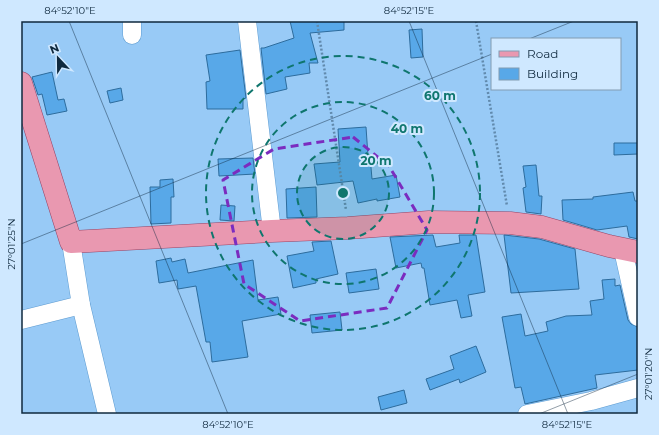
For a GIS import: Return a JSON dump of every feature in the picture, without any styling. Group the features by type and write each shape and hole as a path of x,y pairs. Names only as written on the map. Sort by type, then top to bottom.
{"main road":[{"path":"21,83 71,242 272,230 348,228 430,222 510,223 542,227 631,251"}],"street":[{"path":"247,21 272,230"},
{"path":"71,242 81,305 107,414"},
{"path":"631,251 638,317"},
{"path":"21,320 81,305"},
{"path":"527,414 591,402 638,388"}],"path":[{"path":"317,21 348,228"},
{"path":"476,21 510,223"}],"highlighted area":[{"path":"353,137 389,166 427,230 387,308 300,321 244,284 223,180 274,149"}],"building":[{"path":"290,21 344,21 344,30 310,33 318,63 309,63 310,73 285,77 287,89 266,94 261,48 294,38"},
{"path":"422,29 423,57 411,58 409,30"},
{"path":"240,50 246,98 243,99 243,109 207,109 206,82 210,81 206,55"},
{"path":"52,72 58,100 64,99 67,111 47,115 42,94 38,95 32,77"},
{"path":"121,88 123,100 110,103 107,91"},
{"path":"366,127 368,156 370,156 372,179 396,175 400,197 377,201 377,199 358,203 353,181 317,185 314,164 340,162 338,129"},
{"path":"614,143 638,143 638,154 614,155"},
{"path":"253,158 255,174 219,176 218,159"},
{"path":"536,165 539,196 542,196 541,214 526,212 523,188 526,187 523,166"},
{"path":"173,179 174,197 171,197 171,223 151,224 150,187 160,187 160,180"},
{"path":"316,187 317,217 287,218 286,189"},
{"path":"633,192 635,201 638,201 638,239 629,237 627,226 597,230 563,220 562,200 593,199 593,197"},
{"path":"221,205 235,206 234,221 220,220"},
{"path":"433,235 436,247 460,243 459,235 476,235 485,292 468,295 472,316 461,318 457,300 430,305 424,268 422,268 421,263 396,268 390,237"},
{"path":"504,235 539,239 575,249 579,289 511,293"},
{"path":"331,241 338,274 316,279 316,283 293,288 287,256 314,251 312,242"},
{"path":"171,258 172,262 185,259 188,273 253,260 258,300 278,297 281,314 242,321 248,357 212,362 210,342 206,342 196,286 178,289 177,280 159,283 156,261"},
{"path":"376,269 379,289 349,293 346,273"},
{"path":"615,279 615,286 620,285 628,320 631,324 638,327 638,370 595,375 597,388 525,404 521,387 515,388 502,317 521,314 525,336 548,331 546,322 566,316 592,315 590,301 604,299 602,280"},
{"path":"340,312 342,330 312,333 310,315"},
{"path":"476,346 486,372 460,383 459,379 430,390 426,379 454,369 450,356"},
{"path":"404,390 407,403 381,410 378,397"}]}
